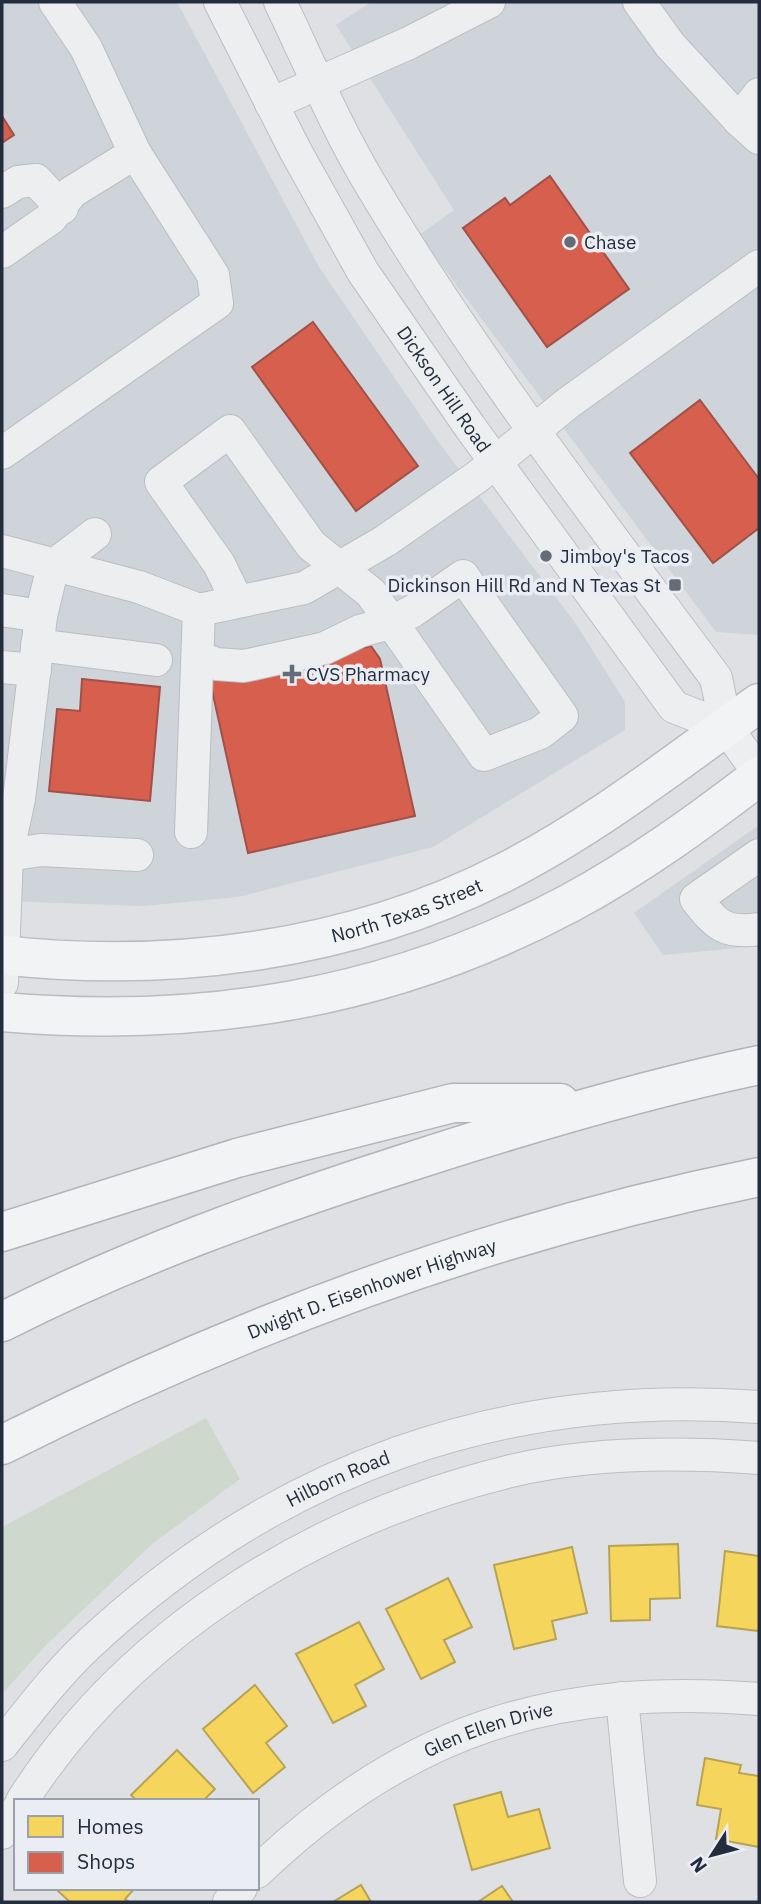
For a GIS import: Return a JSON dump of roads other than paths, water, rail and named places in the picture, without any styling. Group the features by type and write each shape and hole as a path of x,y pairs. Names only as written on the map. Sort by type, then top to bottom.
{"main road":[{"name":"North Texas Street","path":"2,964 112,963 233,955 354,929 410,912 502,874 542,852 623,800 759,703"},
{"path":"2,1012 114,1019 169,1017 283,1003 367,983 479,945 572,902 659,849 759,775"},
{"path":"2,1322 196,1238 325,1189 604,1103 684,1081 759,1065"},
{"path":"2,1232 237,1158 453,1103 604,1103"},
{"name":"Dwight D. Eisenhower Highway","path":"2,1445 90,1401 223,1343 366,1290 499,1245 617,1210 759,1177"}],"street":[{"path":"2,453 217,303 213,275 135,153 86,48 55,2"},
{"name":"Dickson Hill Road","path":"220,2 271,104 363,272 495,461 674,707 726,727"},
{"path":"280,2 367,179 401,236 455,318 716,678 726,727 759,775"},
{"path":"271,104 317,81 409,43 489,2"},
{"path":"639,2 670,45 749,129"},
{"path":"749,129 759,94"},
{"path":"2,252 62,208 72,192 135,153"},
{"path":"2,192 18,182 36,180 62,208"},
{"path":"2,551 139,587 199,610 304,588 386,541 759,266"},
{"path":"199,657 216,664 244,666 326,649 360,631 390,623 463,576 562,716 541,733 484,755 390,623 371,593 311,545 230,431 161,482 219,564 237,601"},
{"path":"2,964 4,856 19,799 38,644 54,566 95,534"},
{"path":"2,610 38,644 156,660"},
{"path":"191,832 199,610"},
{"path":"2,667 38,644"},
{"path":"4,856 41,850 137,855"},
{"path":"759,855 696,899 710,917 726,929 738,932 759,929"},
{"name":"Hilborn Road","path":"2,1745 87,1646 137,1603 195,1558 257,1517 338,1476 433,1441 502,1422 594,1407 697,1403 759,1407"},
{"path":"24,1799 77,1728 123,1680 166,1641 222,1598 283,1559 358,1521 513,1471 589,1459 700,1454 759,1458"},
{"name":"Glen Ellen Drive","path":"259,1870 305,1827 383,1772 461,1734 546,1707 622,1698 702,1695 759,1699"},
{"path":"622,1698 639,1881"},
{"path":"2,1833 14,1814"}],"place":[{"name":"Chase","path":"570,242"},
{"name":"Jimboy's Tacos","path":"546,556"},
{"name":"Dickinson Hill Rd and N Texas St","path":"675,585"},
{"name":"CVS Pharmacy","path":"292,674"}]}
